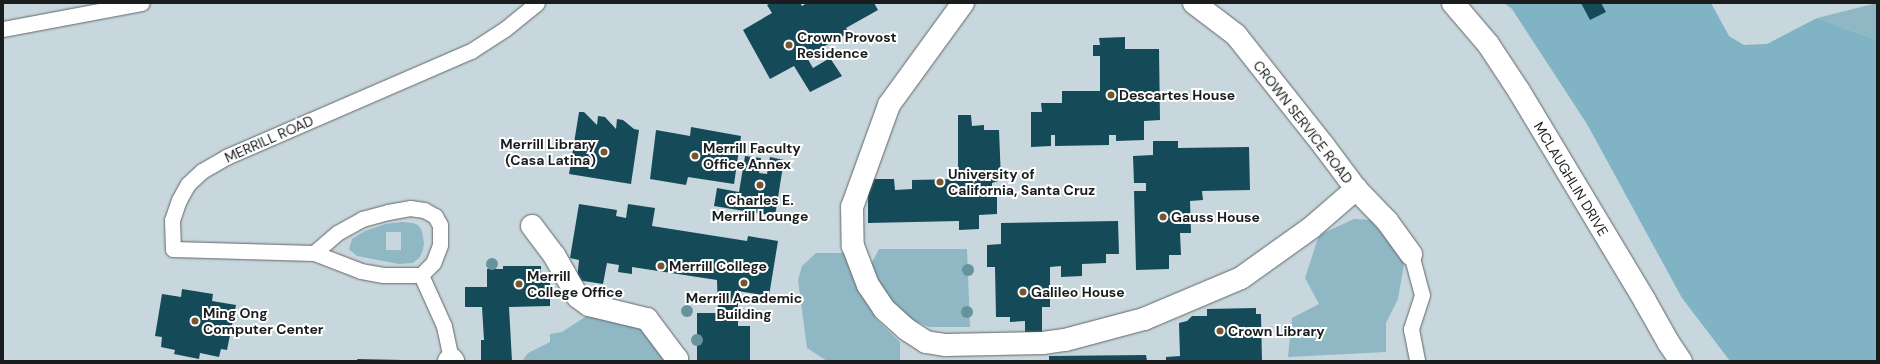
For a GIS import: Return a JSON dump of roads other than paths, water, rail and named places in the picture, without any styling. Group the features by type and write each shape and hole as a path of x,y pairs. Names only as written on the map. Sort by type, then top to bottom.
{"street":[{"name":"CROWN SERVICE ROAD","path":"963,3 889,105 852,207 853,246 868,285 884,309 906,329 926,342 946,345 1043,343 1065,340 1144,319 1241,278 1311,228 1356,189 1236,35 1194,3"},
{"name":"MCLAUGHLIN DRIVE","path":"1453,3 1488,44 1519,91 1668,342 1681,361"},
{"path":"1356,189 1386,222 1411,254"},
{"path":"532,226 554,255 578,297 589,305 646,319 677,358 677,361"}],"lane":[{"path":"3,29 142,3"},
{"name":"MERRILL ROAD","path":"314,253 173,249 172,220 179,200 188,184 202,171 220,160 471,51 505,29 537,3"},
{"path":"410,208 424,210 435,216 440,225 440,245 433,263 421,275 383,275 361,271 314,253 337,233 362,220 388,212 410,208"},
{"path":"1411,254 1422,295 1411,330 1417,361"},
{"path":"421,275 444,326 451,360"}],"place":[{"name":"Crown Provost Residence","path":"789,45"},
{"name":"Descartes House","path":"1111,95"},
{"name":"Merrill Library (Casa Latina)","path":"604,152"},
{"name":"Merrill Faculty Office Annex","path":"695,156"},
{"name":"University of California, Santa Cruz","path":"940,182"},
{"name":"Charles E. Merrill Lounge","path":"760,185"},
{"name":"Gauss House","path":"1163,217"},
{"name":"Merrill College","path":"661,266"},
{"name":"Merrill Academic Building","path":"744,283"},
{"name":"Merrill College Office","path":"519,284"},
{"name":"Galileo House","path":"1023,292"},
{"name":"Ming Ong Computer Center","path":"195,321"},
{"name":"Crown Library","path":"1220,331"}]}
